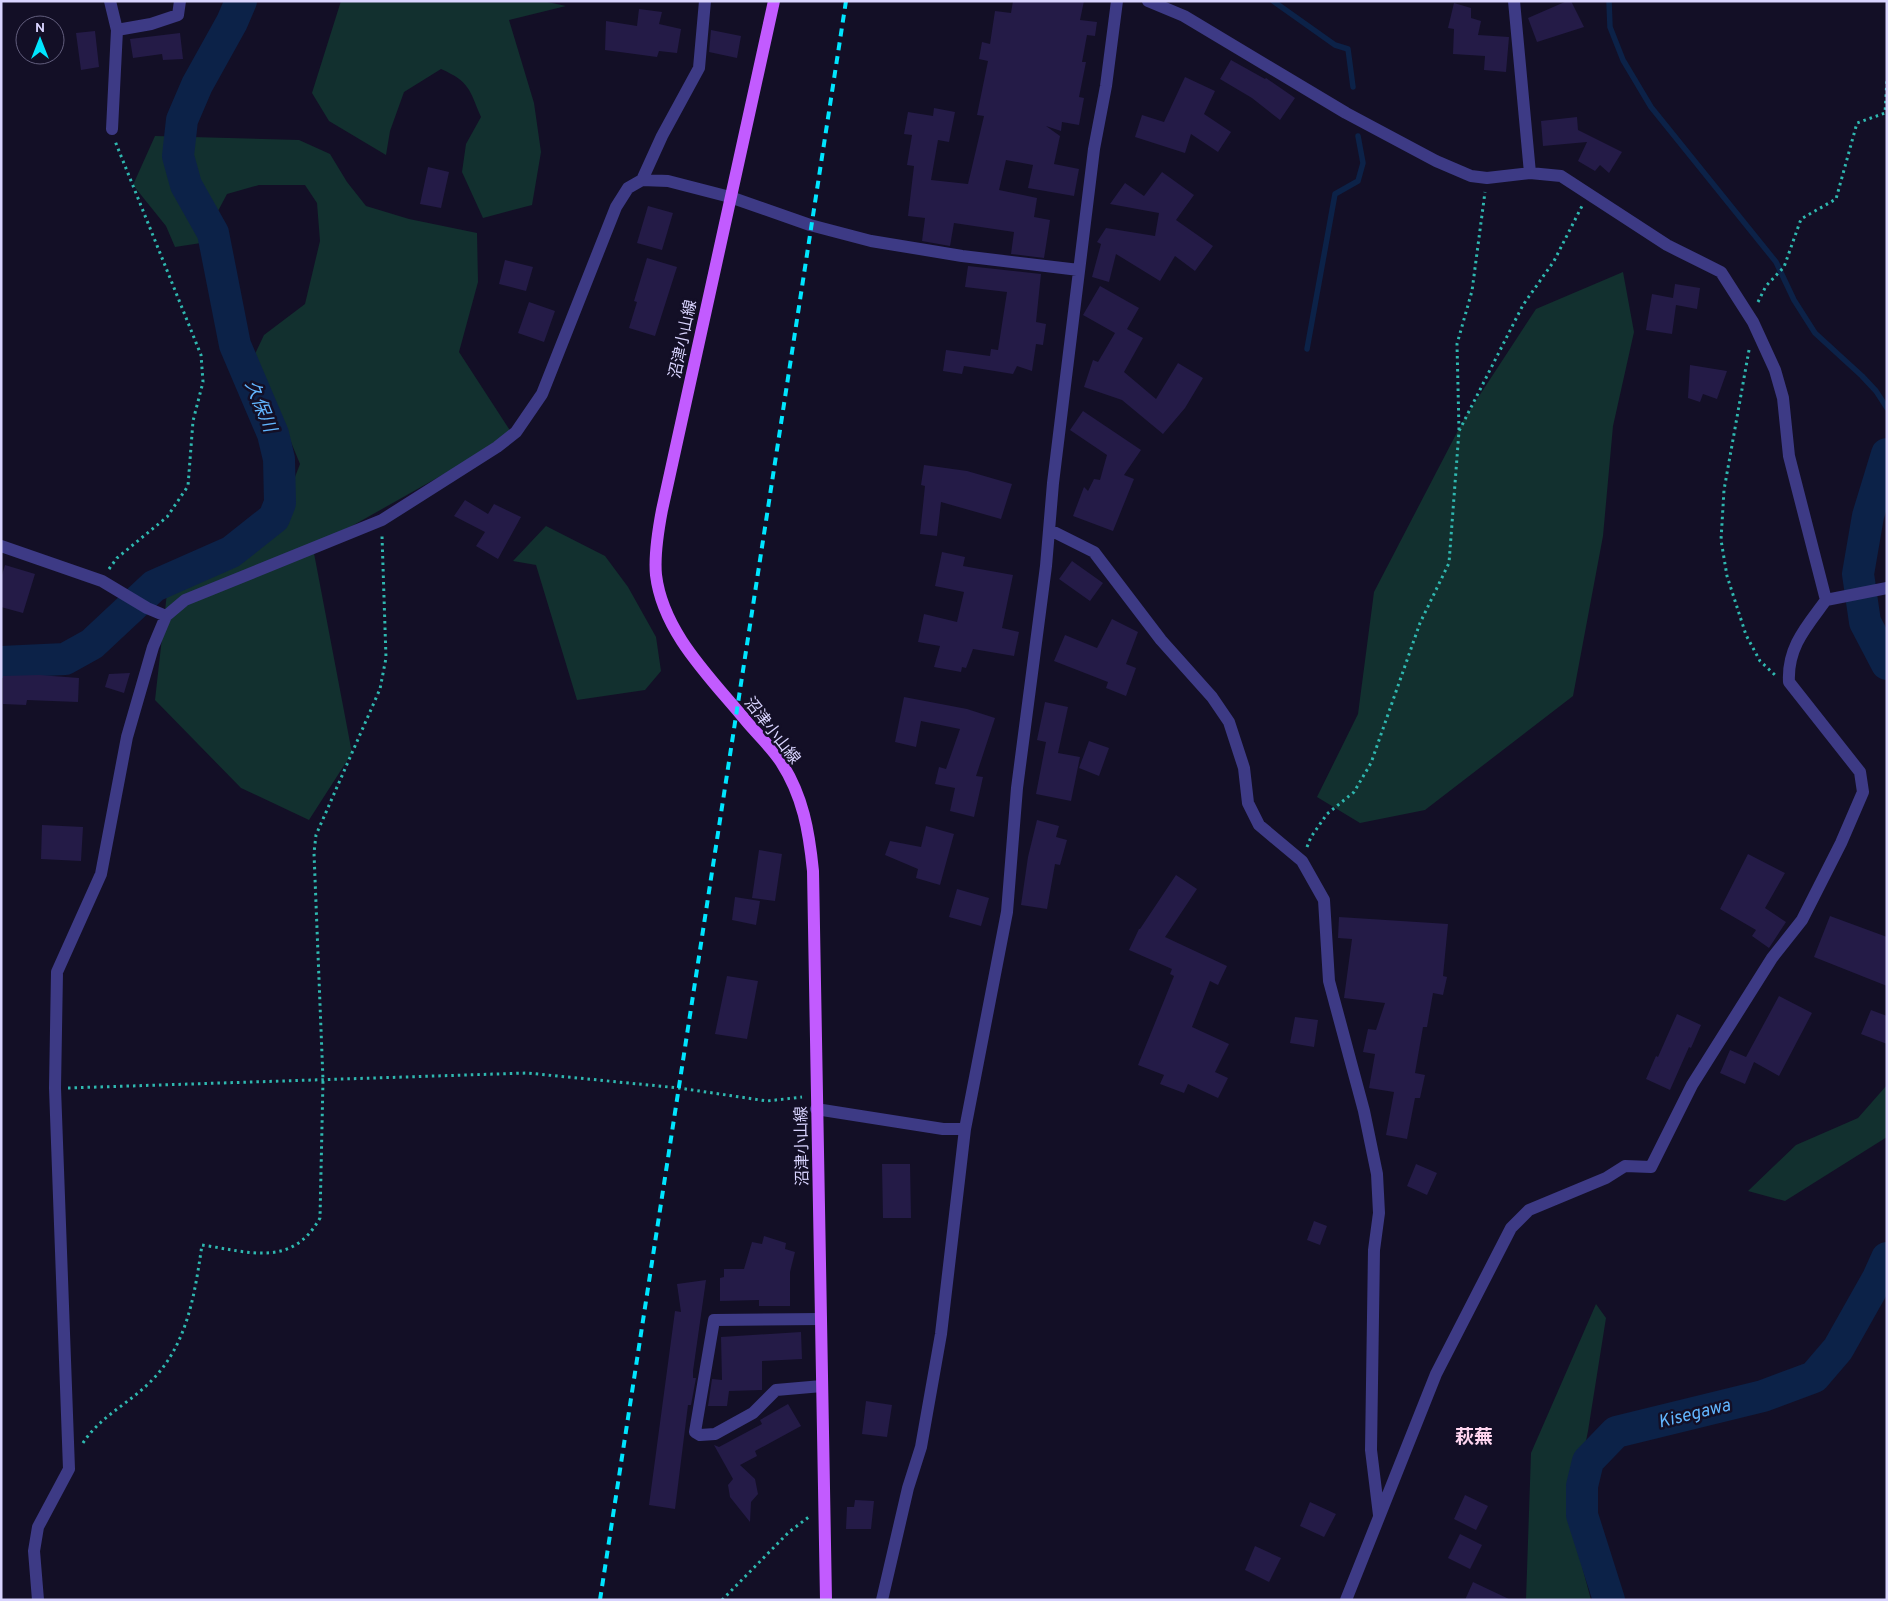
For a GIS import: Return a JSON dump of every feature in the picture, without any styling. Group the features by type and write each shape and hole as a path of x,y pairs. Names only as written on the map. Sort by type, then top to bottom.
{"main road":[{"name":"沼津小山線","path":"774,1 662,510 656,552 656,574 668,619 685,646 781,761 797,792 807,820 813,871 826,1600"}],"street":[{"path":"110,1 116,30 112,129"},
{"path":"116,30 151,24 178,15 180,1"},
{"path":"642,180 662,136 699,68 705,1"},
{"path":"882,1600 908,1488 921,1447 940,1334 965,1128 1006,912 1017,788 1050,530 1050,513 1079,270 1117,1"},
{"path":"1148,1 1184,16 1346,113 1436,161 1471,176 1487,178 1530,173 1561,176 1667,245 1721,272 1753,322 1774,370 1783,398 1789,456 1831,599"},
{"path":"1514,1 1530,173"},
{"path":"38,1600 34,1550 38,1527 69,1470 55,1088 57,972 101,874 127,737 153,647 165,615 185,600 382,520 498,448 516,432 542,394 616,207 628,188 642,180 668,181 730,197 810,225 871,241 962,256 1079,270"},
{"path":"1050,530 1094,552 1161,640 1212,697 1229,722 1244,768 1248,803 1259,825 1302,862 1324,900 1329,981 1364,1111 1377,1174 1379,1214 1374,1250 1371,1450 1379,1516"},
{"path":"1,546 102,580 165,615"},
{"path":"1346,1600 1436,1374 1512,1228 1529,1210 1606,1178 1625,1166 1651,1166 1692,1084 1772,958 1802,920 1841,843 1864,792 1860,772 1789,682 1788,665 1800,635 1831,599 1887,588"},
{"path":"816,1109 943,1128 965,1128"},
{"path":"821,1319 714,1320 695,1432 700,1435 715,1434 752,1413 776,1390 822,1386"}],"path":[{"path":"1766,286 1784,267 1801,219 1836,199 1857,123 1885,113 1887,79"},
{"path":"102,580 117,558 167,517 188,486 193,421 203,382 201,355 112,129"},
{"path":"1302,862 1310,836 1327,814 1354,792 1371,763 1420,623 1449,563 1459,430 1457,344 1472,291 1487,178"},
{"path":"1459,430 1523,305 1554,261 1588,194"},
{"path":"1753,322 1724,490 1721,540 1727,576 1746,635 1760,661 1778,677 1789,682"},
{"path":"69,1470 84,1441 119,1406 154,1379 180,1340 194,1299 202,1245 272,1254 293,1249 311,1235 320,1218 323,1080 314,853 316,835 380,689 385,666 382,520"},
{"path":"55,1088 528,1073 679,1088 767,1101 816,1095"},
{"path":"722,1600 805,1518 823,1512"}],"green space":[{"path":"341,1 543,1 566,6 509,20 534,103 541,152 532,205 483,218 462,172 466,144 481,117 467,87 458,78 441,69 404,92 390,131 386,155 329,121 312,93"},
{"path":"155,136 299,140 330,154 347,182 366,206 409,219 477,233 478,282 459,352 513,435 313,548 352,753 309,820 241,788 155,700 167,593 283,508 300,464 255,354 264,335 305,304 320,241 317,203 305,185 259,185 227,194 201,243 175,247 166,226 133,185"},
{"path":"1623,272 1634,332 1613,426 1603,536 1573,696 1425,810 1360,823 1317,797 1358,714 1374,592 1464,419 1536,309"},
{"path":"546,526 605,556 628,587 656,637 661,671 645,690 577,700 536,565 513,561"},
{"path":"1887,1085 1887,1137 1785,1201 1748,1191 1796,1145 1858,1118"},
{"path":"1596,1304 1606,1318 1588,1431 1570,1520 1591,1600 1526,1600 1531,1453"}],"building":[{"path":"1013,1 1084,1 1080,20 1097,22 1095,36 1087,35 1082,62 1086,62 1079,97 1084,98 1079,125 1062,122 1061,131 1046,126 1060,136 1054,164 1079,169 1074,196 1028,188 1033,165 1006,160 999,190 1037,198 1034,217 1050,220 1044,258 1011,254 1014,232 954,223 950,246 922,241 925,218 908,216 914,166 907,165 912,135 904,134 908,112 933,116 934,108 955,112 949,142 938,140 931,180 968,184 984,116 977,115 988,61 979,59 982,42 990,44 995,11 1011,13"},
{"path":"1571,1 1584,27 1537,42 1528,18"},
{"path":"1454,3 1471,8 1471,18 1481,21 1478,35 1509,37 1506,72 1484,70 1485,56 1453,54 1454,29 1448,28"},
{"path":"639,9 662,12 659,24 681,29 677,53 659,51 657,57 605,50 606,21 637,26"},
{"path":"711,30 741,36 737,58 709,52"},
{"path":"95,31 99,67 81,70 76,33"},
{"path":"180,33 183,59 163,60 162,54 133,58 130,39"},
{"path":"1231,60 1266,78 1295,98 1280,120 1252,98 1220,79"},
{"path":"1185,77 1215,91 1204,114 1231,132 1218,152 1191,134 1185,153 1135,137 1142,115 1164,122"},
{"path":"1577,117 1578,130 1622,152 1609,173 1600,165 1595,171 1578,161 1587,142 1543,146 1541,121"},
{"path":"428,167 449,172 441,208 420,204"},
{"path":"1162,172 1194,195 1176,220 1213,246 1195,271 1175,256 1160,281 1116,254 1109,282 1092,277 1101,244 1097,242 1106,228 1155,236 1159,213 1110,204 1125,183 1144,196"},
{"path":"648,206 673,213 662,250 637,243"},
{"path":"647,258 677,267 655,336 629,328 637,302 634,301"},
{"path":"505,260 533,267 526,291 499,284"},
{"path":"968,266 1041,274 1036,322 1046,324 1043,345 1036,344 1032,371 1017,366 1013,374 964,366 962,374 943,371 946,350 990,356 991,349 998,350 1007,292 965,287"},
{"path":"1675,284 1700,288 1697,309 1676,305 1672,334 1646,330 1652,294 1673,298"},
{"path":"1100,286 1139,308 1127,329 1143,338 1124,372 1156,399 1178,363 1203,378 1185,408 1163,434 1122,400 1084,387 1093,360 1098,362 1115,333 1083,315"},
{"path":"529,302 555,311 544,342 518,333"},
{"path":"1690,365 1727,371 1717,399 1703,394 1700,402 1688,398"},
{"path":"1083,411 1141,450 1124,475 1134,479 1113,531 1073,516 1084,487 1088,491 1094,479 1100,480 1107,455 1070,430"},
{"path":"924,465 967,471 1012,484 1001,519 941,502 937,536 920,534 925,486 921,485"},
{"path":"465,500 488,514 494,504 521,517 498,559 476,546 485,532 454,516"},
{"path":"942,552 965,557 963,566 1013,575 1002,628 1019,632 1014,656 973,649 966,668 962,667 961,672 934,667 940,646 918,642 924,614 957,622 964,592 935,586"},
{"path":"1072,561 1103,583 1090,601 1059,579"},
{"path":"5,565 35,574 23,613 1,607 1,578"},
{"path":"1112,619 1138,632 1126,664 1136,668 1126,696 1106,688 1108,682 1054,661 1065,635 1097,648"},
{"path":"130,673 124,693 105,687 109,674"},
{"path":"39,675 79,678 78,702 27,700 26,705 3,704 3,676"},
{"path":"904,697 967,709 995,718 976,776 983,777 974,817 950,811 955,788 935,784 939,767 946,769 960,729 921,721 916,747 895,742"},
{"path":"1045,702 1068,707 1058,753 1080,757 1071,801 1036,794 1046,742 1037,740"},
{"path":"1089,741 1109,748 1099,776 1079,768"},
{"path":"1037,820 1059,826 1056,837 1067,840 1060,865 1055,864 1047,909 1021,905 1028,857"},
{"path":"42,825 83,827 81,861 41,859"},
{"path":"926,826 954,834 940,885 916,878 918,869 885,855 890,841 921,847"},
{"path":"759,850 782,854 775,901 752,898"},
{"path":"1748,854 1785,873 1765,908 1786,922 1769,948 1752,936 1756,930 1720,909"},
{"path":"1176,875 1197,889 1165,937 1227,966 1218,985 1210,981 1192,1027 1229,1044 1215,1072 1228,1078 1218,1098 1188,1084 1184,1093 1160,1084 1164,1075 1138,1065 1174,976 1170,974 1172,969 1129,950 1139,929"},
{"path":"957,889 989,898 981,926 949,917"},
{"path":"735,897 760,901 756,925 732,920"},
{"path":"1830,916 1887,937 1887,986 1814,957"},
{"path":"1339,917 1448,924 1443,976 1447,977 1443,995 1433,993 1427,1027 1423,1027 1415,1073 1425,1075 1420,1098 1415,1098 1407,1139 1386,1135 1394,1092 1369,1088 1375,1054 1363,1052 1368,1029 1376,1030 1385,1003 1344,998 1352,939 1338,938"},
{"path":"727,976 758,981 747,1039 715,1034"},
{"path":"1779,996 1812,1013 1779,1076 1754,1062 1745,1084 1720,1073 1730,1050 1746,1057"},
{"path":"1871,1010 1887,1016 1887,1044 1861,1034"},
{"path":"1677,1014 1701,1025 1670,1090 1646,1079"},
{"path":"1295,1017 1318,1020 1314,1047 1290,1043"},
{"path":"882,1164 910,1164 911,1218 883,1218"},
{"path":"1416,1164 1437,1173 1427,1195 1407,1186"},
{"path":"1314,1221 1327,1226 1320,1245 1307,1240"},
{"path":"764,1236 786,1243 785,1249 795,1252 790,1272 790,1306 759,1306 759,1300 720,1301 720,1278 724,1277 724,1269 744,1269 752,1242 762,1244"},
{"path":"706,1280 693,1371 693,1378 696,1378 691,1405 688,1405 675,1509 649,1505 675,1311 681,1312 677,1284"},
{"path":"801,1332 802,1359 762,1361 762,1390 729,1391 727,1406 708,1406 712,1379 722,1380 721,1337"},
{"path":"866,1401 892,1405 887,1437 862,1434"},
{"path":"788,1404 801,1426 755,1451 757,1456 740,1465 755,1479 758,1494 751,1502 750,1522 730,1497 728,1485 733,1479 714,1445 719,1447 762,1424 760,1420"},
{"path":"1465,1495 1488,1506 1476,1530 1454,1519"},
{"path":"855,1500 874,1501 871,1529 846,1529 847,1507 854,1507"},
{"path":"1310,1502 1336,1514 1324,1537 1300,1526"},
{"path":"1460,1534 1482,1545 1470,1569 1448,1558"},
{"path":"1255,1546 1281,1558 1269,1582 1245,1570"},
{"path":"1473,1582 1511,1600 1465,1600"}],"waterway":[{"name":"久保川","path":"1,662 65,659 92,644 154,586 231,552 274,518 280,503 279,459 273,434 235,345 213,233 186,185 178,156 182,120 197,85 232,22 241,1"},
{"path":"1273,1 1335,45 1348,49 1353,87"},
{"path":"1609,1 1610,27 1623,60 1651,107 1776,262 1794,300 1815,333 1862,376 1876,391 1887,408"},
{"path":"1307,349 1335,194 1358,181 1363,163 1358,136"},
{"name":"Kisegawa","path":"1887,454 1868,516 1858,574 1865,622 1887,664"},
{"name":"Kisegawa","path":"1609,1600 1582,1515 1582,1486 1588,1461 1616,1432 1763,1396 1814,1377 1838,1349 1878,1278 1887,1258"}],"railway":[{"path":"600,1600 846,1"}],"district":[{"name":"萩蕪","path":"1474,1436"}]}
